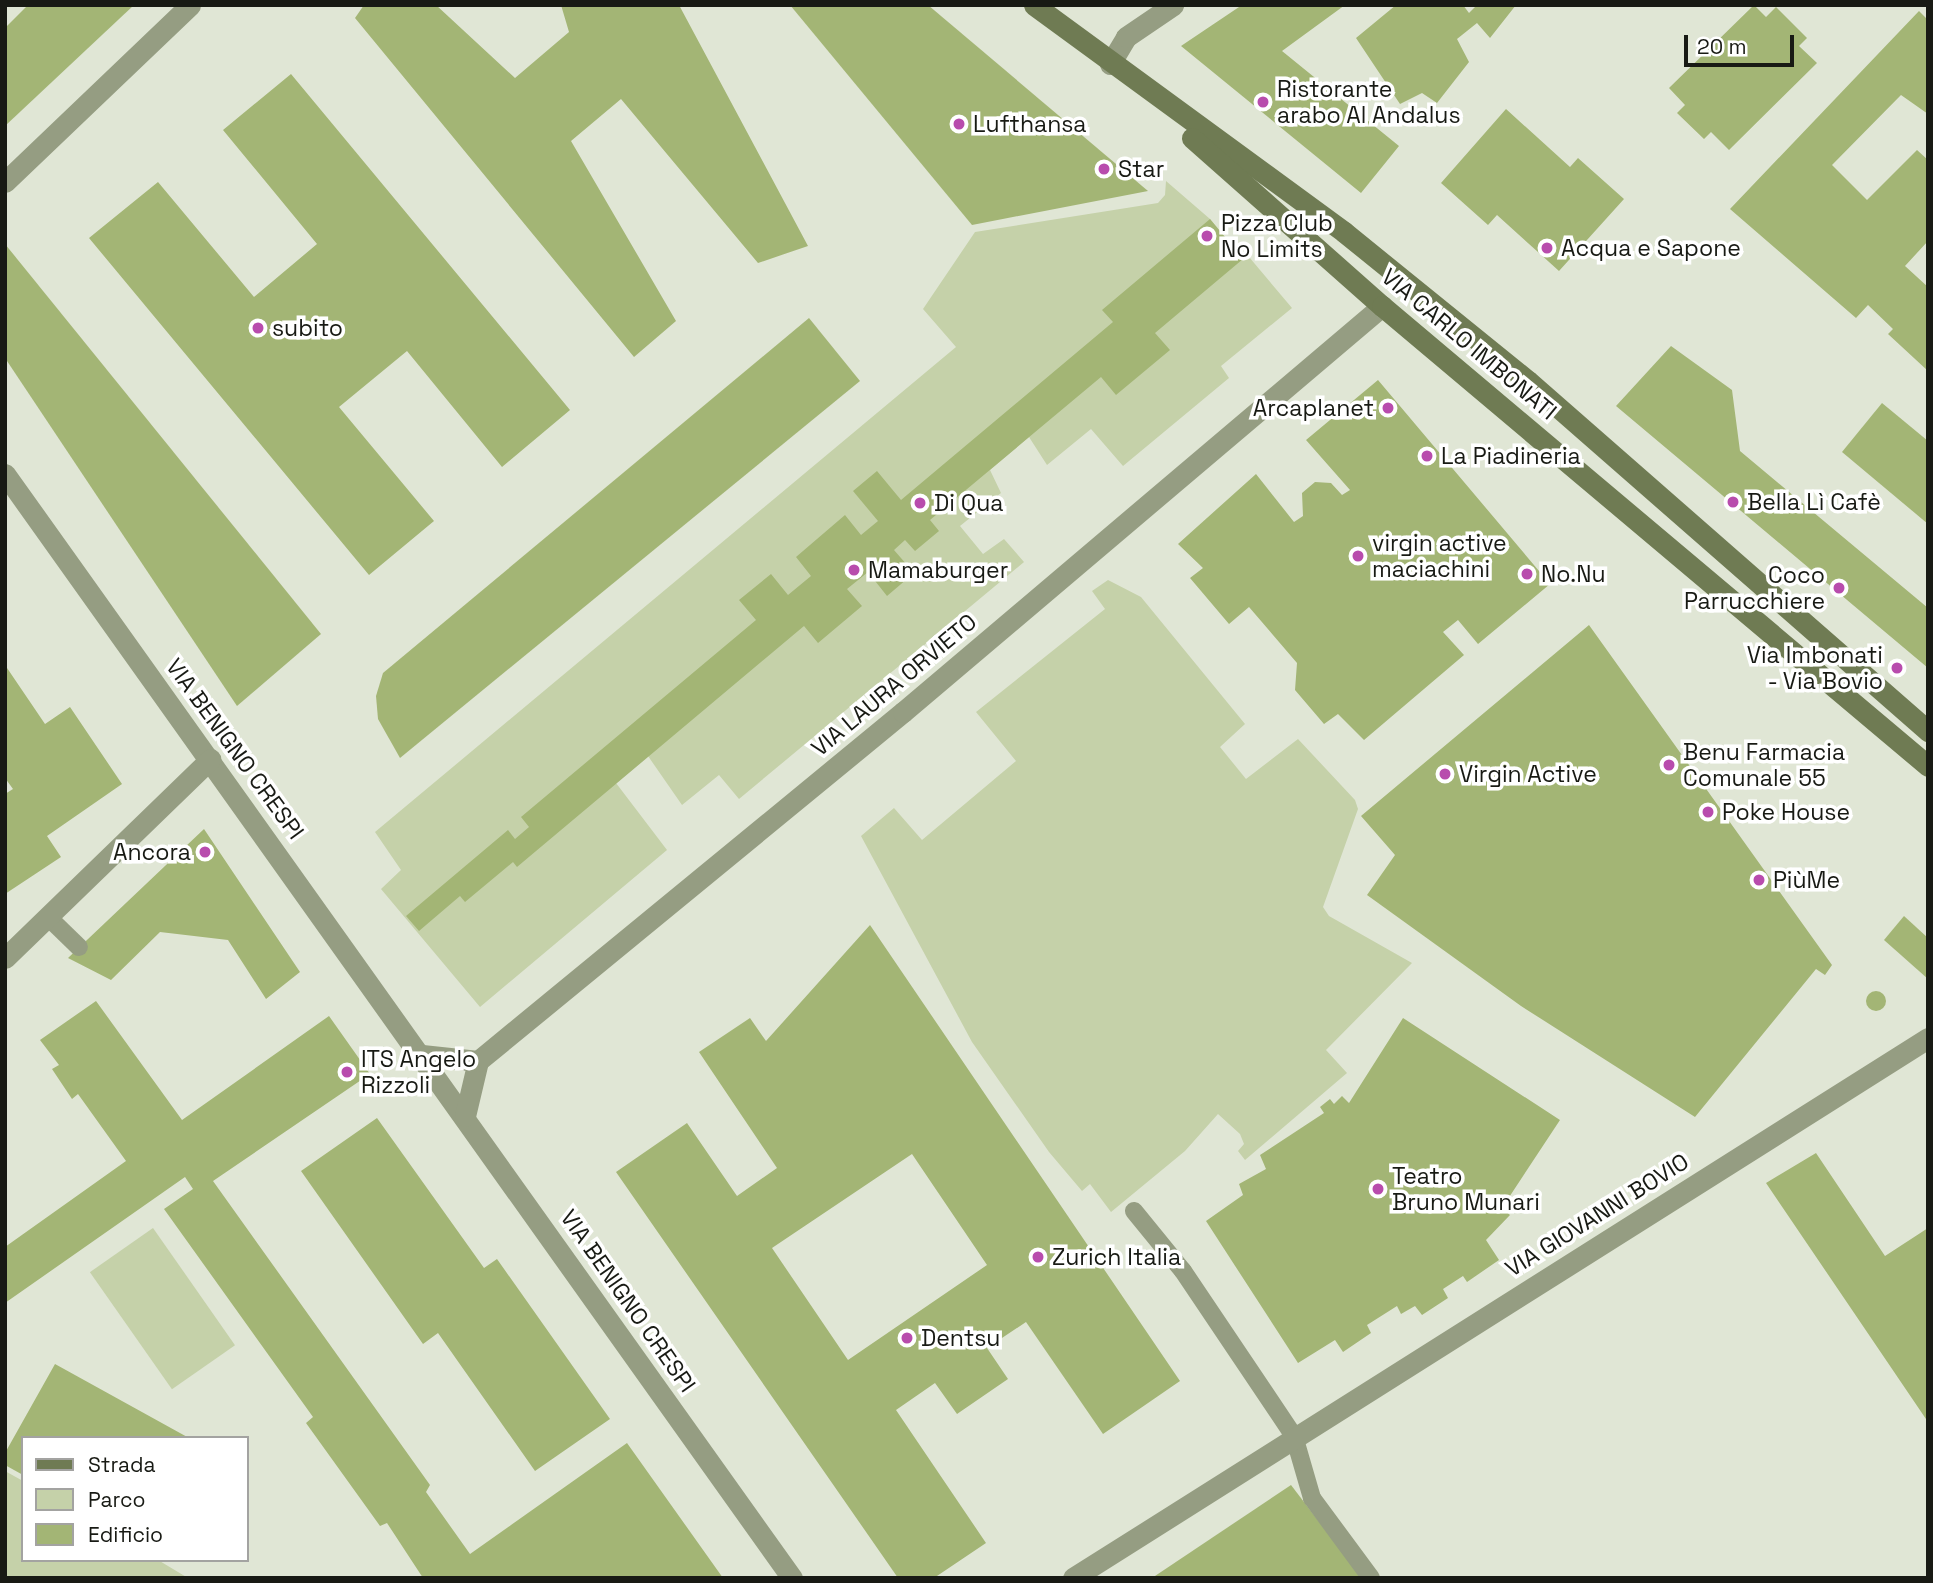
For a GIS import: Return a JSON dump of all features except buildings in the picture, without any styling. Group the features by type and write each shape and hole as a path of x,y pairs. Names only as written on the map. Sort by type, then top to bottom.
{"main road":[{"name":"VIA CARLO IMBONATI","path":"1034,5 1110,64 1345,232 1423,295 1928,731"},
{"name":"VIA CARLO IMBONATI","path":"1110,64 1382,306 1928,766"},
{"path":"1382,306 1400,294 1423,295"}],"street":[{"path":"5,182 190,5"},
{"path":"1110,64 1126,37 1173,5"},
{"name":"VIA LAURA ORVIETO","path":"478,1061 914,703 1382,306"},
{"name":"VIA BENIGNO CRESPI","path":"5,474 422,1055 792,1578"},
{"path":"5,958 210,759"},
{"name":"VIA GIOVANNI BOVIO","path":"1073,1578 1928,1038"},
{"path":"422,1055 478,1061 465,1116"}],"lane":[{"path":"48,917 79,947"},
{"path":"1135,1210 1182,1271 1294,1436 1312,1498 1371,1578"}],"green space":[{"path":"1166,181 1210,219 1243,258 1244,251 1292,308 1221,366 1229,378 1123,466 1091,429 1047,465 1029,437 990,470 1001,493 960,526 983,554 1004,539 1024,562 739,799 719,775 682,805 648,756 616,783 667,850 480,1007 381,889 401,870 375,832 956,347 923,309 975,232 1158,203 1165,195"},
{"path":"1108,580 1141,597 1245,724 1220,747 1246,779 1298,739 1355,800 1358,809 1323,907 1329,916 1412,963 1326,1050 1347,1073 1245,1160 1238,1151 1244,1144 1240,1134 1218,1114 1185,1151 1111,1212 1090,1184 1082,1191 1049,1152 972,1042 861,836 894,808 922,840 1016,761 976,712 1105,609 1092,591"},
{"path":"153,1228 235,1345 172,1389 90,1272"},
{"path":"5,1471 21,1480 21,1562 161,1562 188,1578 5,1578"}],"place":[{"name":"Ristorante arabo Al Andalus","path":"1263,102"},
{"name":"Lufthansa","path":"959,124"},
{"name":"Star","path":"1104,169"},
{"name":"Pizza Club No Limits","path":"1207,236"},
{"name":"Acqua e Sapone","path":"1547,248"},
{"name":"subito","path":"258,328"},
{"name":"Arcaplanet","path":"1388,408"},
{"name":"La Piadineria","path":"1427,456"},
{"name":"Bella Lì Cafè","path":"1733,502"},
{"name":"Di Qua","path":"920,503"},
{"name":"virgin active maciachini","path":"1358,556"},
{"name":"Mamaburger","path":"854,570"},
{"name":"No.Nu","path":"1527,574"},
{"name":"Coco Parrucchiere","path":"1839,588"},
{"name":"Via Imbonati - Via Bovio","path":"1897,668"},
{"name":"Benu Farmacia Comunale 55","path":"1669,765"},
{"name":"Virgin Active","path":"1445,774"},
{"name":"Poke House","path":"1708,812"},
{"name":"Ancora","path":"205,852"},
{"name":"PiùMe","path":"1759,880"},
{"name":"ITS Angelo Rizzoli","path":"347,1072"},
{"name":"Teatro Bruno Munari","path":"1378,1189"},
{"name":"Zurich Italia","path":"1038,1257"},
{"name":"Dentsu","path":"907,1338"}]}
